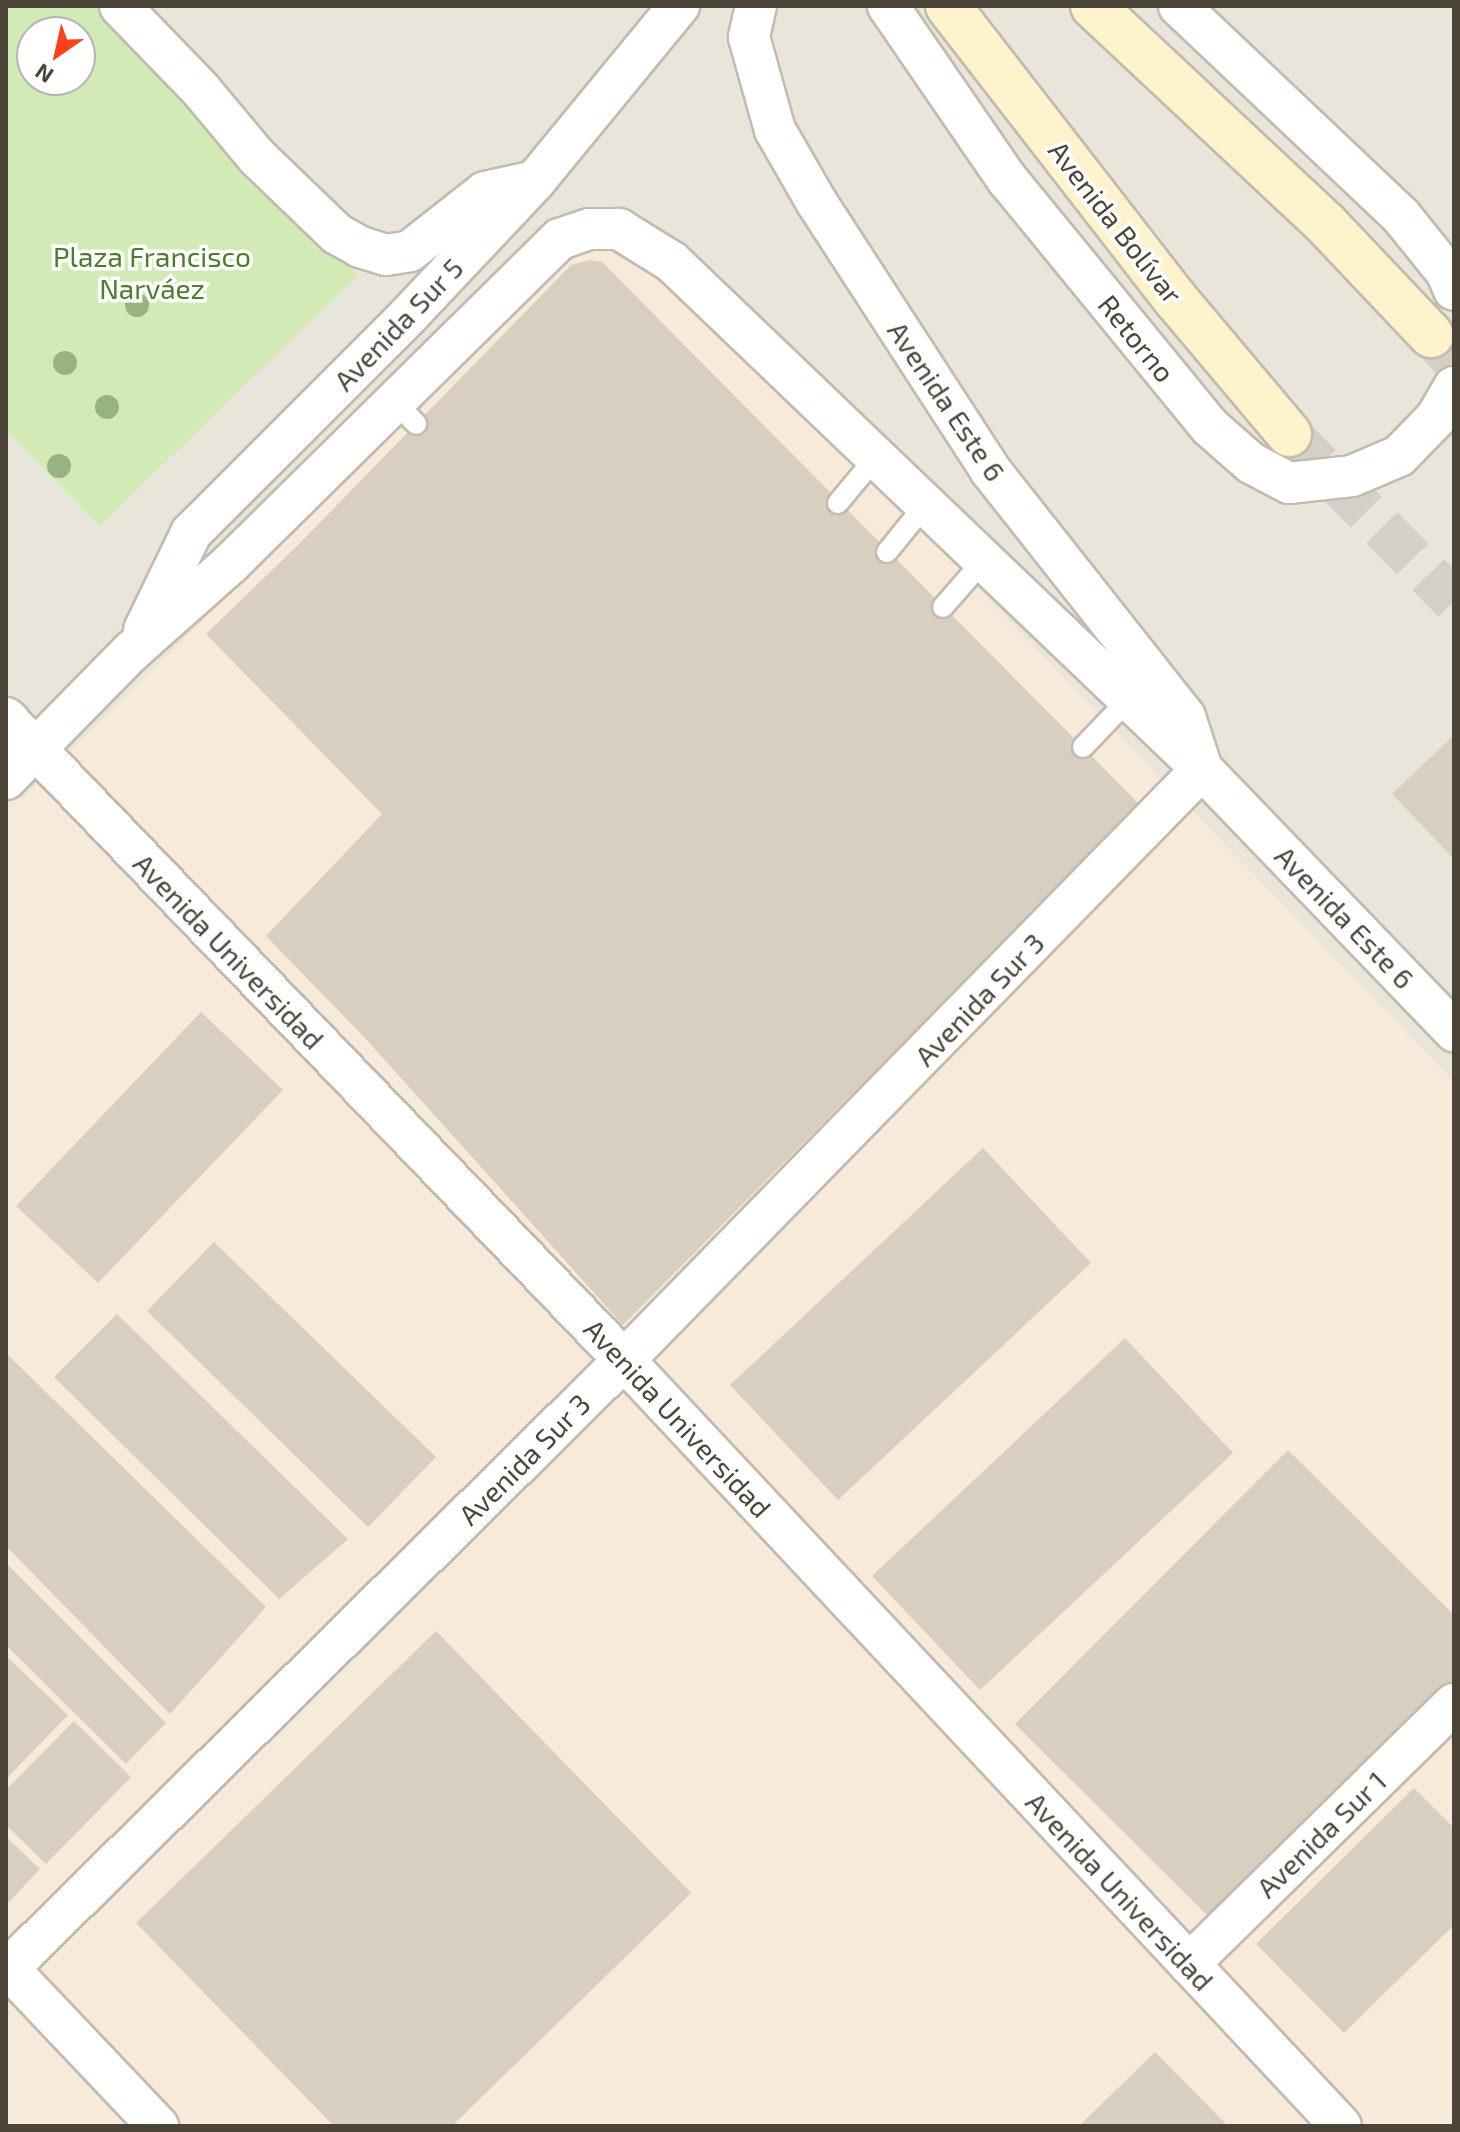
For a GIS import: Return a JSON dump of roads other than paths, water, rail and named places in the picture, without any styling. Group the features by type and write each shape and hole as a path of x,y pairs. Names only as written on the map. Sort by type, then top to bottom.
{"main road":[{"name":"Avenida Bolívar","path":"948,6 1177,301 1289,434"},
{"path":"1093,6 1326,224 1431,335"}],"street":[{"path":"120,6 201,90 257,157 337,234 360,247 386,255 410,251 485,192 535,181"},
{"name":"Avenida Sur 5","path":"132,651 191,533 408,316 535,181 679,6"},
{"name":"Avenida Este 6","path":"756,6 749,37 759,83 775,130 817,203 991,471 1185,717 1202,769"},
{"name":"Retorno","path":"888,6 1007,179 1210,427 1251,463 1289,483 1352,476 1399,456 1436,418 1454,387"},
{"path":"1179,6 1401,216 1447,273 1454,290"},
{"name":"Avenida Sur 5","path":"6,779 132,651 406,414 560,239 589,229"},
{"name":"Avenida Este 6","path":"589,229 619,229 672,262 1202,769 1454,1031"},
{"name":"Avenida Universidad","path":"6,718 624,1360 1341,2126"},
{"name":"Avenida Sur 3","path":"7,1968 624,1360 962,1000 1202,769"},
{"name":"Avenida Sur 1","path":"1189,1964 1454,1704"},
{"path":"7,1968 158,2126"}],"lane":[{"path":"838,503 876,457"},
{"path":"887,552 926,504"},
{"path":"943,607 984,560"},
{"path":"1083,747 1129,699"}],"tunnel":[{"path":"1431,335 1454,361"},
{"path":"1289,434 1454,601"}],"park label":[{"name":"Plaza Francisco Narváez","path":"152,272"}]}
